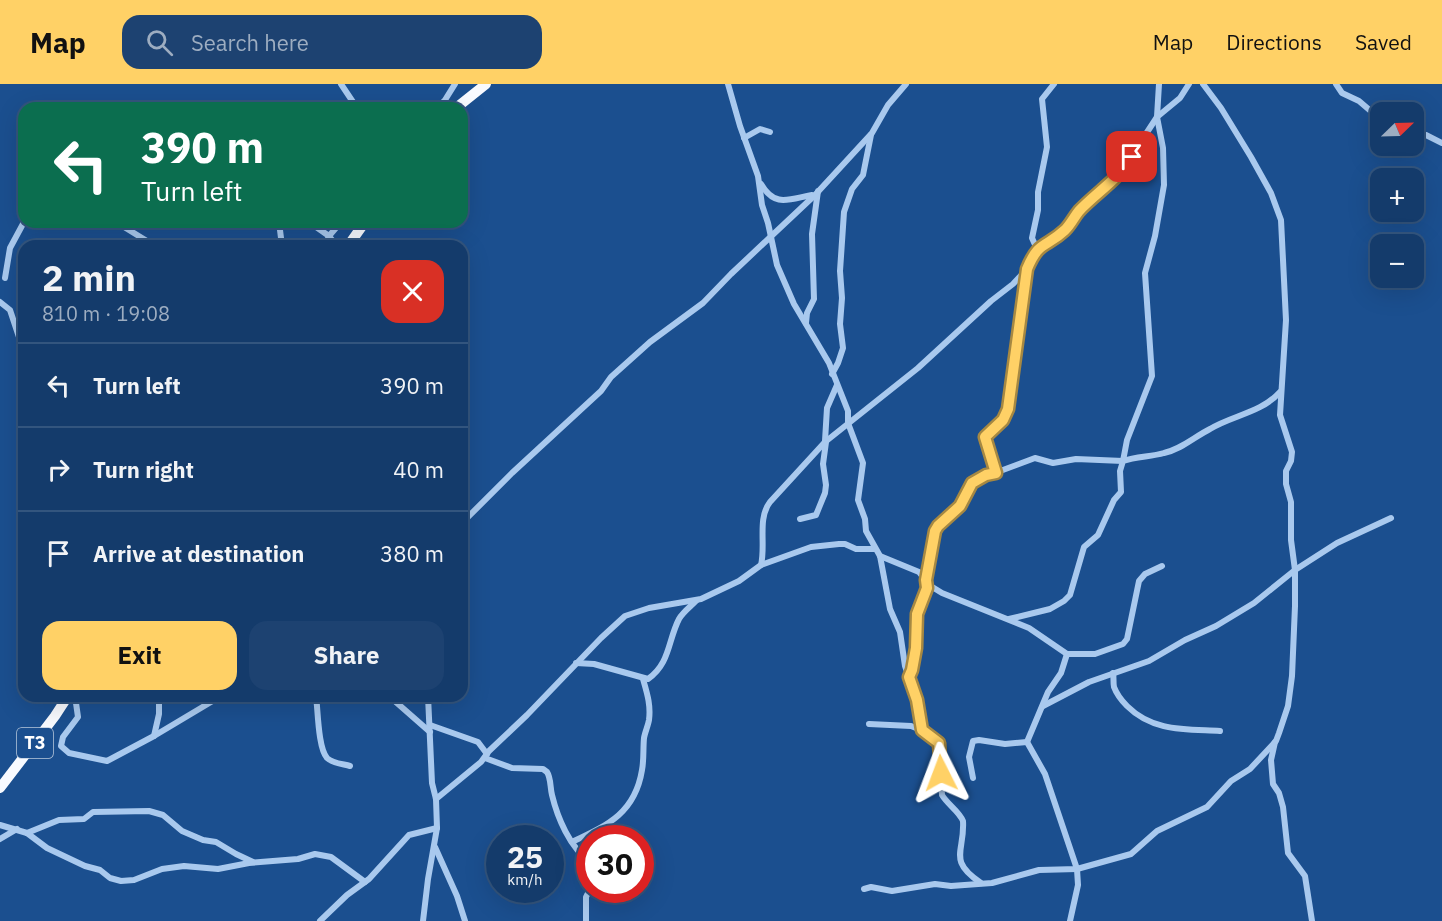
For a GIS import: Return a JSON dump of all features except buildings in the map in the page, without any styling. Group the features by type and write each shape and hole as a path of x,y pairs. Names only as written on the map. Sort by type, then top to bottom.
{"highway":[{"path":"464,102 486,84"},
{"name":"T3","path":"0,788 64,702"}],"street":[{"path":"341,84 353,102"},
{"path":"443,102 455,84"},
{"path":"728,84 759,181 762,205 777,265 794,304 829,363 846,407 848,423 863,463 858,500 865,519 866,531 880,556 888,603 900,632 922,730"},
{"path":"468,517 601,391 611,377 650,342 703,303 816,193 872,133 888,105 906,84"},
{"path":"1037,249 1032,238 1047,147 1042,99 1054,84"},
{"path":"1009,619 1050,609 1064,601 1070,594 1084,547 1098,534 1114,500 1121,492 1120,471 1127,440 1152,376 1145,273 1155,236 1164,185 1163,148 1157,117 1159,84"},
{"path":"761,565 765,509 826,442 929,359 991,301 1013,284 1027,269 1037,249 1063,232 1077,213 1119,175 1157,117 1179,98 1189,84"},
{"path":"1203,84 1221,108 1255,164 1271,193 1281,220 1286,320 1280,414 1292,452 1292,461 1286,471 1286,484 1291,502 1291,540 1295,570 1292,676 1288,706 1271,760 1273,784 1279,793 1283,807 1288,853 1305,876 1312,921"},
{"path":"1336,84 1342,93 1359,101 1370,110"},
{"path":"744,138 760,129 770,132"},
{"path":"832,374 843,348 840,324 842,298 840,271 844,212 852,189 863,175 872,133"},
{"path":"1424,135 1442,143"},
{"path":"759,181 769,195 782,201 816,193"},
{"path":"806,324 807,313 814,300 812,234 816,193"},
{"path":"5,278 10,248 21,228"},
{"path":"126,228 145,240"},
{"path":"318,228 332,240"},
{"path":"327,240 336,228"},
{"path":"996,473 985,437 1003,420 1008,409 1027,269"},
{"path":"0,302 12,314 18,333"},
{"path":"800,519 816,515 825,493 826,479 823,464 827,408 837,385"},
{"path":"909,677 916,648 917,614 927,588 926,581 933,539 938,526 960,506 972,483 986,475 1035,458 1053,463 1076,459 1123,461 1139,456 1161,454 1179,447 1210,428 1259,408 1281,392"},
{"path":"846,407 852,412 861,414"},
{"path":"1043,706 1089,682 1149,661 1185,640 1216,626 1264,596 1295,570 1337,543 1391,518"},
{"path":"436,799 469,774 576,663 625,616 649,608 696,601 726,588 761,565 811,547 845,544 856,549 875,549"},
{"path":"880,556 917,571 942,593 1029,628 1067,654 1095,654 1123,644 1130,634 1138,580 1162,566"},
{"path":"576,663 594,664 648,679 665,661 670,639 682,614 696,601"},
{"path":"1027,742 1048,692 1061,673 1067,654"},
{"path":"1113,673 1114,687 1122,700 1136,715 1152,724 1167,728 1220,731"},
{"path":"607,825 630,804 640,780 650,702 643,679"},
{"path":"76,702 78,717 61,743 66,752 107,761 211,702"},
{"path":"154,736 159,702"},
{"path":"317,702 325,754 331,761 350,766"},
{"path":"396,702 430,728 478,742 486,756 512,768 543,769 547,772 557,811 576,848"},
{"path":"423,921 437,828 428,702"},
{"path":"412,716 419,716 428,711"},
{"path":"868,724 903,725 922,730 939,743 942,795 963,818 959,856 971,876 981,883"},
{"path":"973,778 969,757 973,741 1005,744 1027,742"},
{"path":"864,890 871,887 892,891 935,884 951,886 998,882 1039,870 1077,869 1131,854 1157,831 1207,807 1232,781 1250,769 1276,741"},
{"path":"1027,742 1045,774 1077,869 1078,885 1070,921"},
{"path":"27,833 59,820 84,819 93,812 149,811 163,815 175,827 204,840 216,842 256,863"},
{"path":"0,825 27,833 47,848 121,881 134,880 162,869 184,866 218,869 322,855 331,857 365,882"},
{"path":"320,921 347,895 365,882 409,835 437,828"},
{"path":"0,839 17,830"},
{"path":"572,842 576,840"},
{"path":"435,847 457,896 465,921"},
{"path":"586,903 586,921"}],"route":[{"path":"941,773 939,743 920,726 917,700 909,677 916,648 917,614 927,588 926,580 935,531 960,506 972,483 986,475 996,473 985,437 1003,420 1008,409 1027,269 1032,256 1037,249 1063,232 1077,213 1119,175 1132,157"}]}
